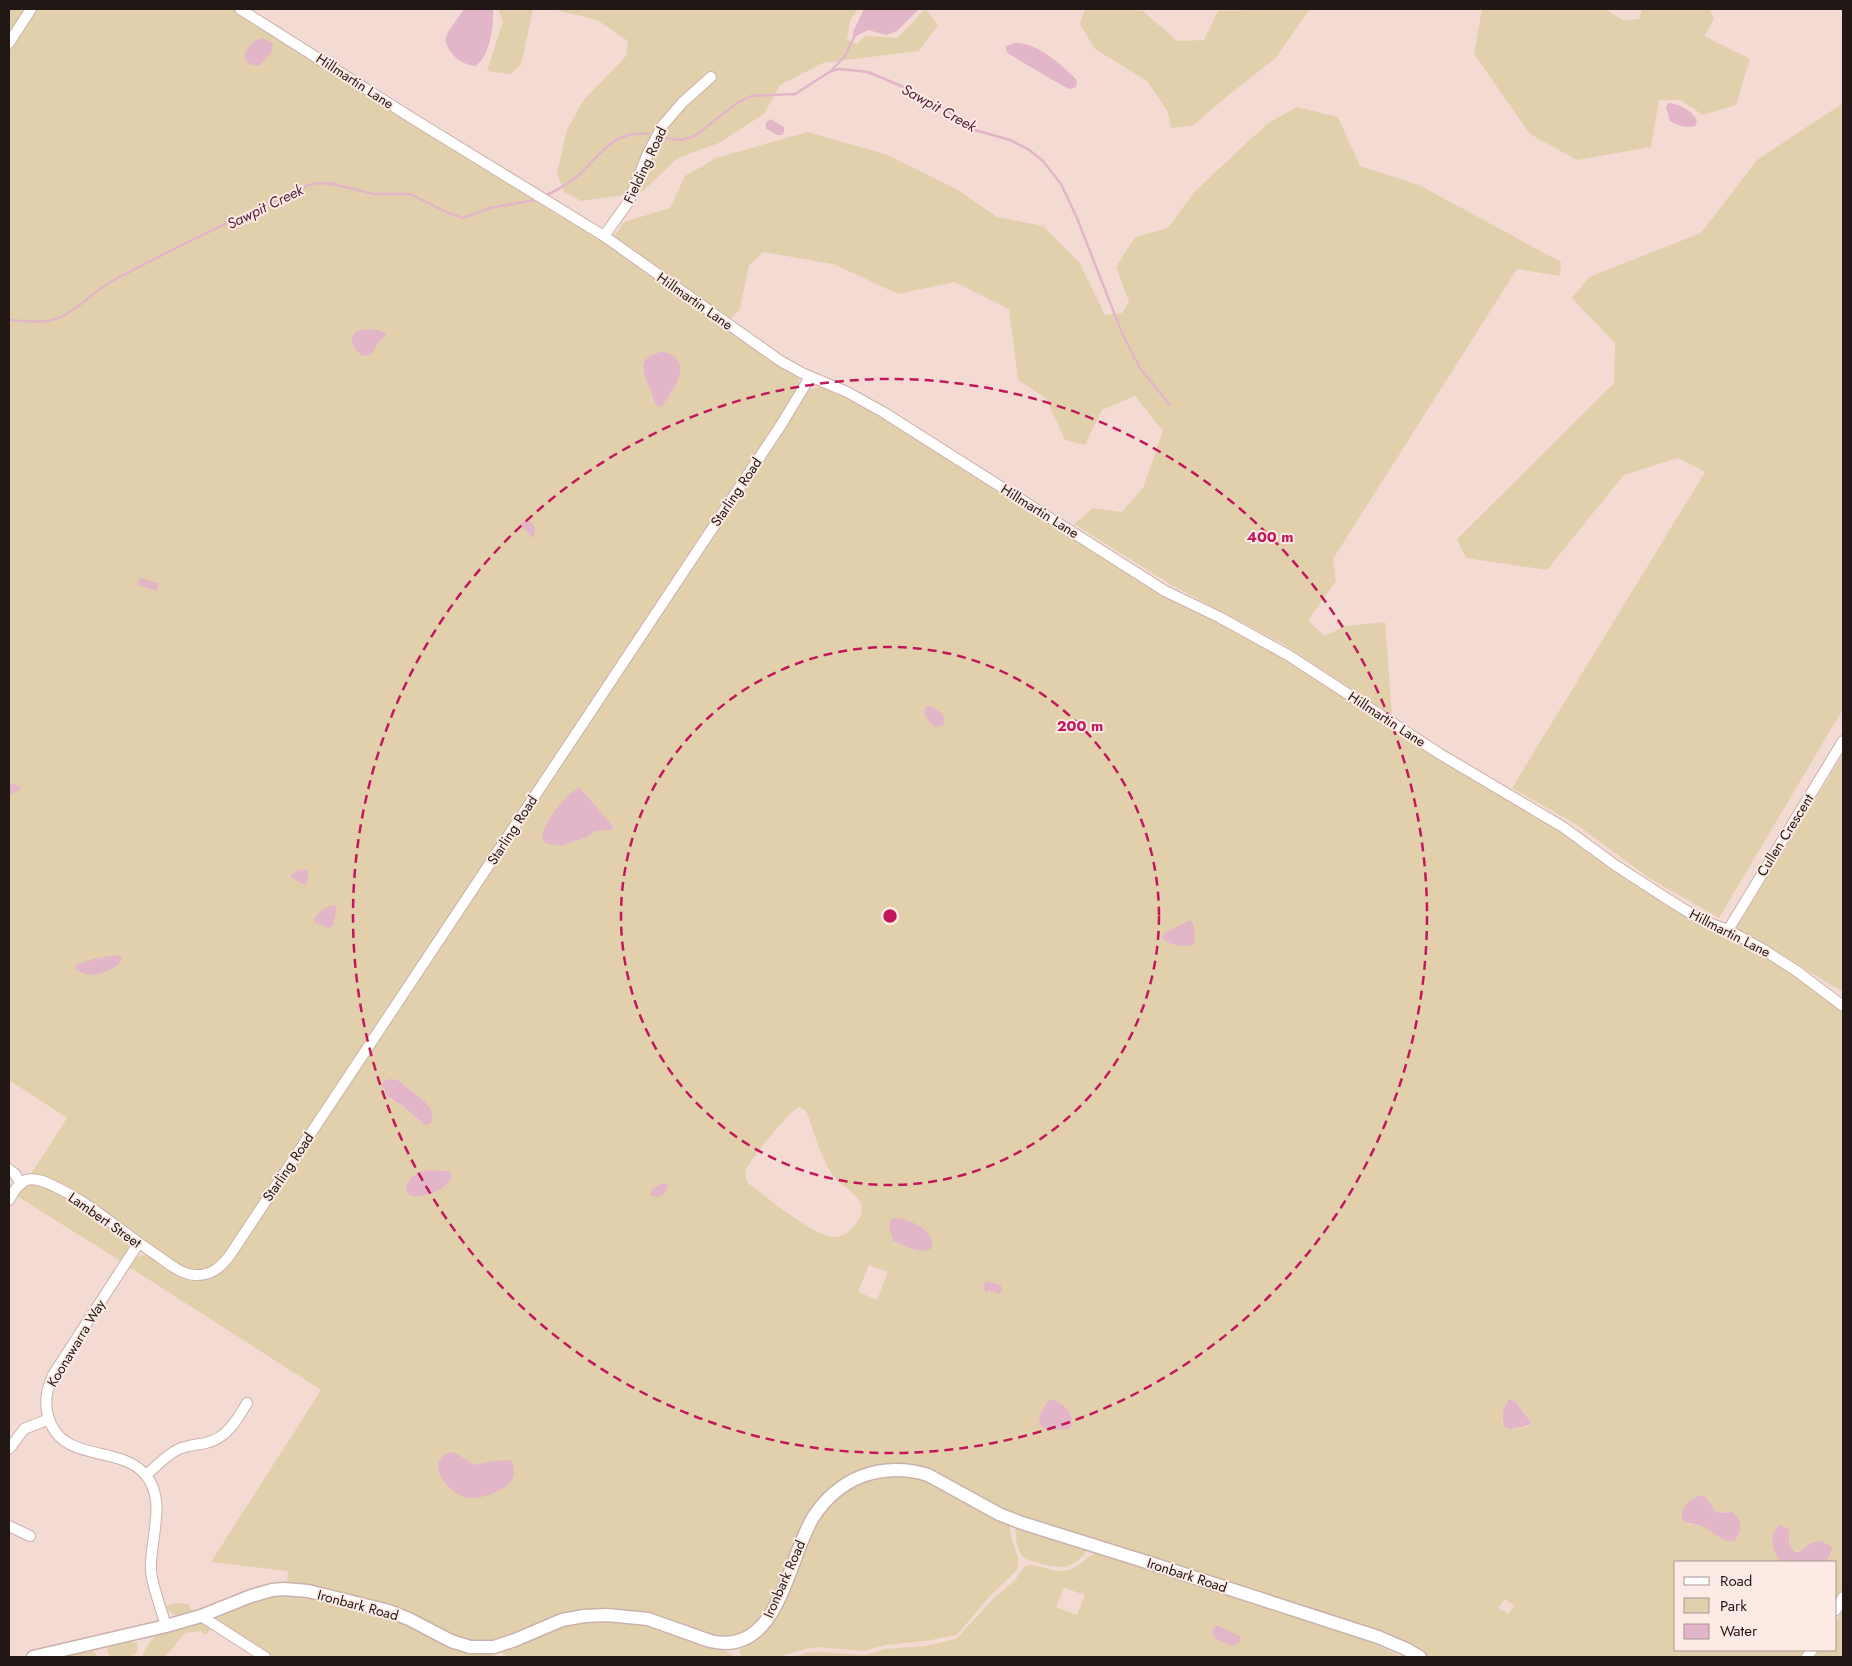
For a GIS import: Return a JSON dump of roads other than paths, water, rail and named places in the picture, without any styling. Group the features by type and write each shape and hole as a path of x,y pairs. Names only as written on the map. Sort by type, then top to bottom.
{"street":[{"path":"9,43 31,9"},
{"name":"Hillmartin Lane","path":"240,9 408,116 604,236 796,370 847,392 902,423 1165,591 1219,617 1288,655 1440,754 1563,827 1661,896 1703,921 1728,930 1779,959 1843,1006"},
{"name":"Fielding Road","path":"604,236 629,201 648,153 663,125 683,102 712,77"},
{"name":"Starling Road","path":"206,1274 220,1267 230,1255 781,425 810,377"},
{"name":"Cullen Crescent","path":"1728,930 1843,741"},
{"path":"9,1168 21,1184 9,1200"},
{"name":"Lambert Street","path":"21,1184 27,1180 35,1180 58,1188 81,1202 138,1244 178,1269 191,1274 206,1274"},
{"name":"Koonawarra Way","path":"49,1419 46,1401 53,1375 138,1244"},
{"path":"146,1475 177,1450 221,1437 233,1425 246,1403"},
{"path":"9,1449 24,1429 49,1419 56,1432 72,1446 87,1452 125,1460 146,1475 156,1500 151,1558 152,1575 166,1626"},
{"name":"Ironbark Road","path":"33,1657 166,1626 201,1616 272,1590 292,1589 389,1611 451,1641 470,1647 494,1647 562,1620 607,1614 648,1619 710,1641 734,1643 752,1636 768,1619 779,1598 807,1529 824,1502 856,1478 878,1471 902,1470 940,1480 985,1507 1022,1523 1378,1638 1406,1649 1420,1657"},
{"path":"9,1526 30,1536"},
{"path":"1837,1608 1843,1597"},
{"path":"201,1616 265,1657"}],"water":[{"path":"464,9 493,9 492,32 488,48 480,62 475,66 464,63 456,58 449,50 445,40 448,32"},
{"path":"864,9 919,9 897,31 886,35 868,30 854,37 853,32"},
{"path":"262,38 273,43 271,53 260,65 250,64 244,57 246,51 250,45"},
{"path":"1015,43 1031,46 1047,54 1074,77 1077,81 1076,87 1069,89 1009,54 1006,51 1006,46"},
{"path":"1668,103 1681,106 1689,111 1697,121 1695,126 1682,126 1670,121 1666,107"},
{"path":"770,119 784,127 782,135 777,135 766,129 766,123"},
{"path":"365,329 379,330 387,334 377,344 372,353 367,356 358,352 351,339 355,332"},
{"path":"661,352 676,358 680,370 677,383 662,406 659,407 653,399 643,366 647,358"},
{"path":"527,520 535,527 534,539 520,525"},
{"path":"139,578 159,583 157,591 137,585"},
{"path":"926,706 935,708 940,712 945,719 944,725 935,727 928,721 924,712"},
{"path":"9,783 21,787 20,790 9,795"},
{"path":"579,787 613,826 612,830 595,831 585,838 561,846 545,843 542,837 548,822 567,797"},
{"path":"307,869 309,875 306,885 290,876 298,870"},
{"path":"334,905 337,907 333,926 328,928 314,922 314,918 323,909"},
{"path":"1190,920 1193,923 1195,934 1194,944 1186,946 1177,945 1162,938 1165,933"},
{"path":"116,955 122,957 120,963 110,970 98,974 85,974 75,968 76,965 93,959"},
{"path":"390,1079 400,1082 426,1103 432,1112 430,1124 425,1125 404,1107 387,1096 382,1085 384,1081"},
{"path":"427,1170 447,1171 451,1173 452,1177 445,1186 433,1193 420,1196 409,1195 406,1189 411,1179 416,1174"},
{"path":"661,1184 668,1184 665,1193 659,1197 650,1195 652,1189"},
{"path":"897,1218 915,1223 926,1231 930,1236 932,1248 923,1251 893,1241 889,1224 891,1219"},
{"path":"987,1281 1001,1285 1002,1292 999,1294 989,1290 986,1293 983,1286"},
{"path":"1052,1399 1064,1406 1069,1412 1073,1425 1069,1429 1048,1430 1039,1425 1042,1410"},
{"path":"1509,1399 1515,1401 1531,1422 1531,1425 1510,1429 1503,1426 1503,1410"},
{"path":"451,1452 474,1465 509,1460 513,1463 513,1478 506,1487 499,1491 476,1498 464,1497 448,1487 439,1471 438,1464 442,1457"},
{"path":"1702,1495 1707,1498 1715,1511 1722,1513 1732,1512 1736,1515 1740,1522 1740,1530 1734,1541 1725,1540 1705,1528 1682,1520 1684,1507 1693,1499"},
{"path":"1779,1525 1789,1530 1789,1544 1795,1552 1799,1552 1811,1543 1821,1541 1831,1546 1829,1556 1826,1561 1781,1561 1775,1554 1773,1544 1776,1529"},
{"path":"1215,1626 1219,1626 1239,1636 1241,1638 1240,1642 1233,1646 1215,1639 1212,1632"}],"waterway":[{"path":"832,70 845,56 855,35"},
{"name":"Sawpit Creek","path":"664,138 681,140 695,136 737,103 751,96 795,94 831,71 839,69 868,72 887,80 947,110 968,128 1010,140 1028,149 1043,161 1061,184 1077,218 1122,333 1140,368 1170,405"},
{"name":"Sawpit Creek","path":"545,196 573,180 603,150 618,139 627,135 649,134"},
{"name":"Sawpit Creek","path":"9,320 40,322 58,318 73,310 114,280 211,231 309,185 320,183 333,184 374,194 410,194 448,213 463,218 490,208 535,200"}]}
